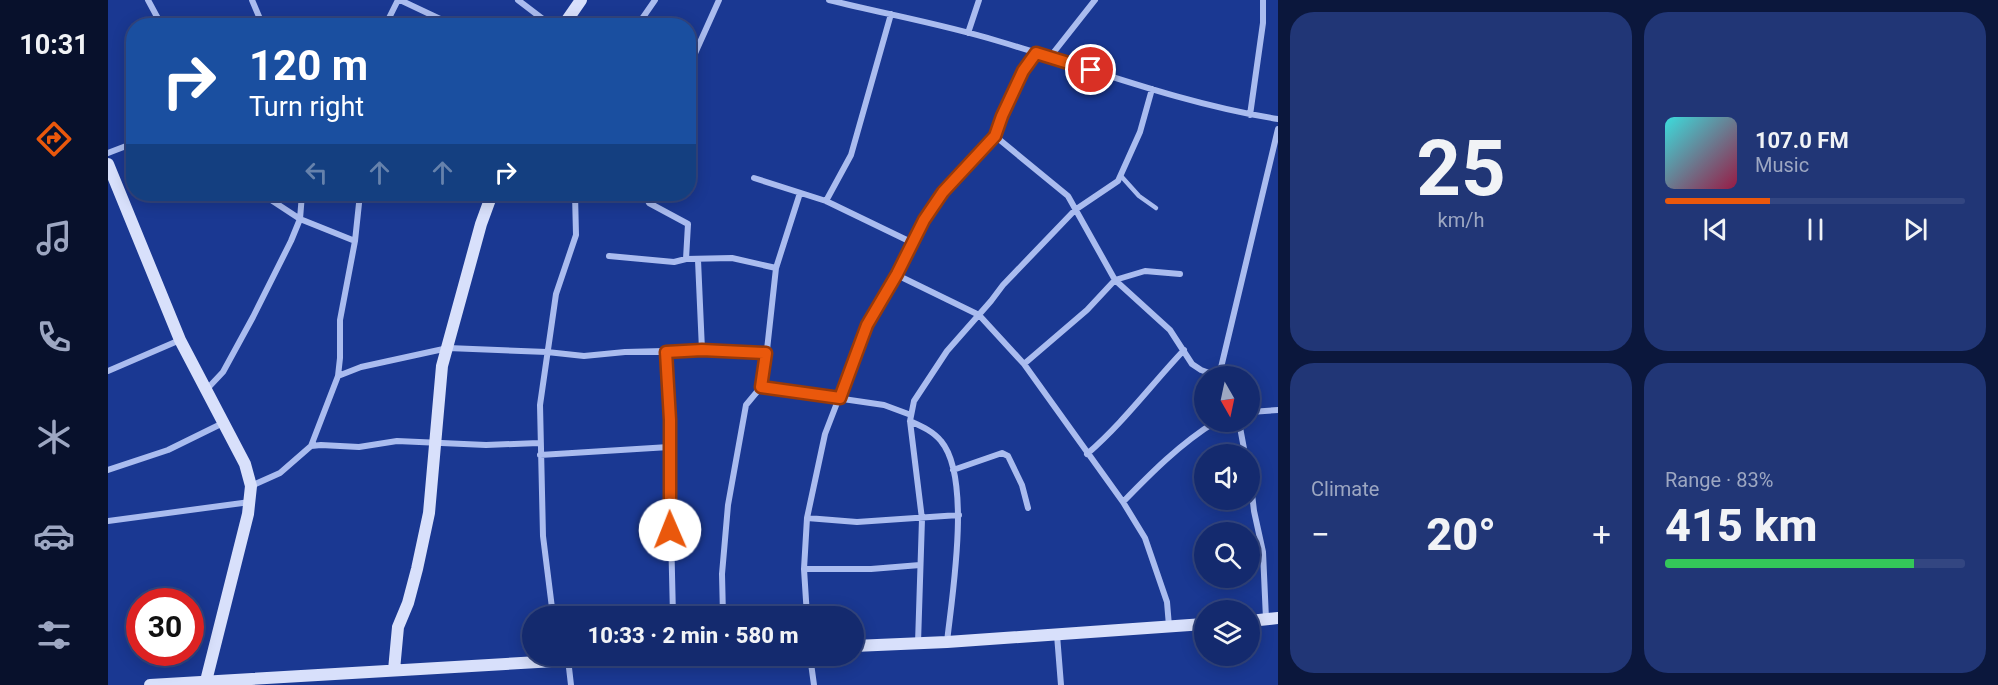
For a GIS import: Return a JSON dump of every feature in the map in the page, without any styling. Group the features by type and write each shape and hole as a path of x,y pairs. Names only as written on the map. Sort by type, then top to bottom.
{"street":[{"path":"148,0 158,18"},
{"path":"252,0 260,18"},
{"path":"390,18 399,0 438,18"},
{"path":"518,0 542,18"},
{"path":"569,18 581,0"},
{"path":"643,18 655,0"},
{"path":"696,51 719,0"},
{"path":"829,0 968,33 1152,89 1250,115 1278,119"},
{"path":"862,8 864,0"},
{"path":"968,33 978,0"},
{"path":"1050,57 1095,0"},
{"path":"1250,115 1263,23 1263,0"},
{"path":"826,201 851,155 891,14"},
{"path":"806,606 804,569 807,518 825,434 867,325 897,274 924,220 943,192 995,136 1023,71 1036,53"},
{"path":"918,644 922,519 910,418 914,401 947,351 1003,285 1075,210 1113,185 1121,176 1140,132 1152,89"},
{"path":"1221,366 1278,129"},
{"path":"995,136 1068,196 1115,280 1170,330 1195,366"},
{"path":"108,153 126,146"},
{"path":"109,168 180,340 245,464 251,486 251,502 206,681"},
{"path":"754,178 826,201 913,243"},
{"path":"723,606 722,574 728,505 746,405 761,387 776,268 800,193"},
{"path":"273,201 300,219 355,241"},
{"path":"207,389 223,372 248,326 300,219 301,201"},
{"path":"251,486 280,473 311,446 338,376 340,321 355,241 359,201"},
{"path":"394,670 398,627 408,603 417,570 429,513 442,366 489,201"},
{"path":"552,606 543,536 540,405 556,294 576,235 575,201"},
{"path":"648,201 655,208 688,224 686,259"},
{"path":"609,256 662,262 732,258 776,268"},
{"path":"698,260 702,350"},
{"path":"1024,364 1087,310 1115,280 1145,271 1180,274"},
{"path":"897,274 979,315 1024,364 1123,502 1149,545 1167,602 1169,627"},
{"path":"108,371 180,340"},
{"path":"338,376 361,367 447,348 547,352 584,356 624,352 702,350 766,353"},
{"path":"1087,454 1127,416 1150,386 1184,350"},
{"path":"666,352 670,420 673,606"},
{"path":"761,387 884,405 910,418 942,441 953,470 959,514 947,642"},
{"path":"1260,411 1278,410"},
{"path":"108,470 168,450 223,423"},
{"path":"1123,502 1162,462 1200,432"},
{"path":"311,446 359,447 397,441 486,445 540,443"},
{"path":"540,455 669,447"},
{"path":"953,470 1002,453 1008,456 1022,485 1028,508"},
{"path":"108,521 251,502"},
{"path":"1254,510 1263,552 1272,619"},
{"path":"807,518 856,522 922,519 959,514"},
{"path":"804,569 871,569 920,565"},
{"path":"864,646 1194,625"},
{"path":"1057,635 1061,685"},
{"path":"150,685 206,681 331,679 394,670 522,660"},
{"path":"568,666 571,685"},
{"path":"811,666 814,685"}],"lane":[{"path":"1121,176 1139,196 1156,208"}],"route":[{"path":"670,530 670,420 666,352 702,350 766,353 761,387 840,398 867,325 897,274 924,220 943,192 995,136 1023,71 1036,53 1091,70"}]}
